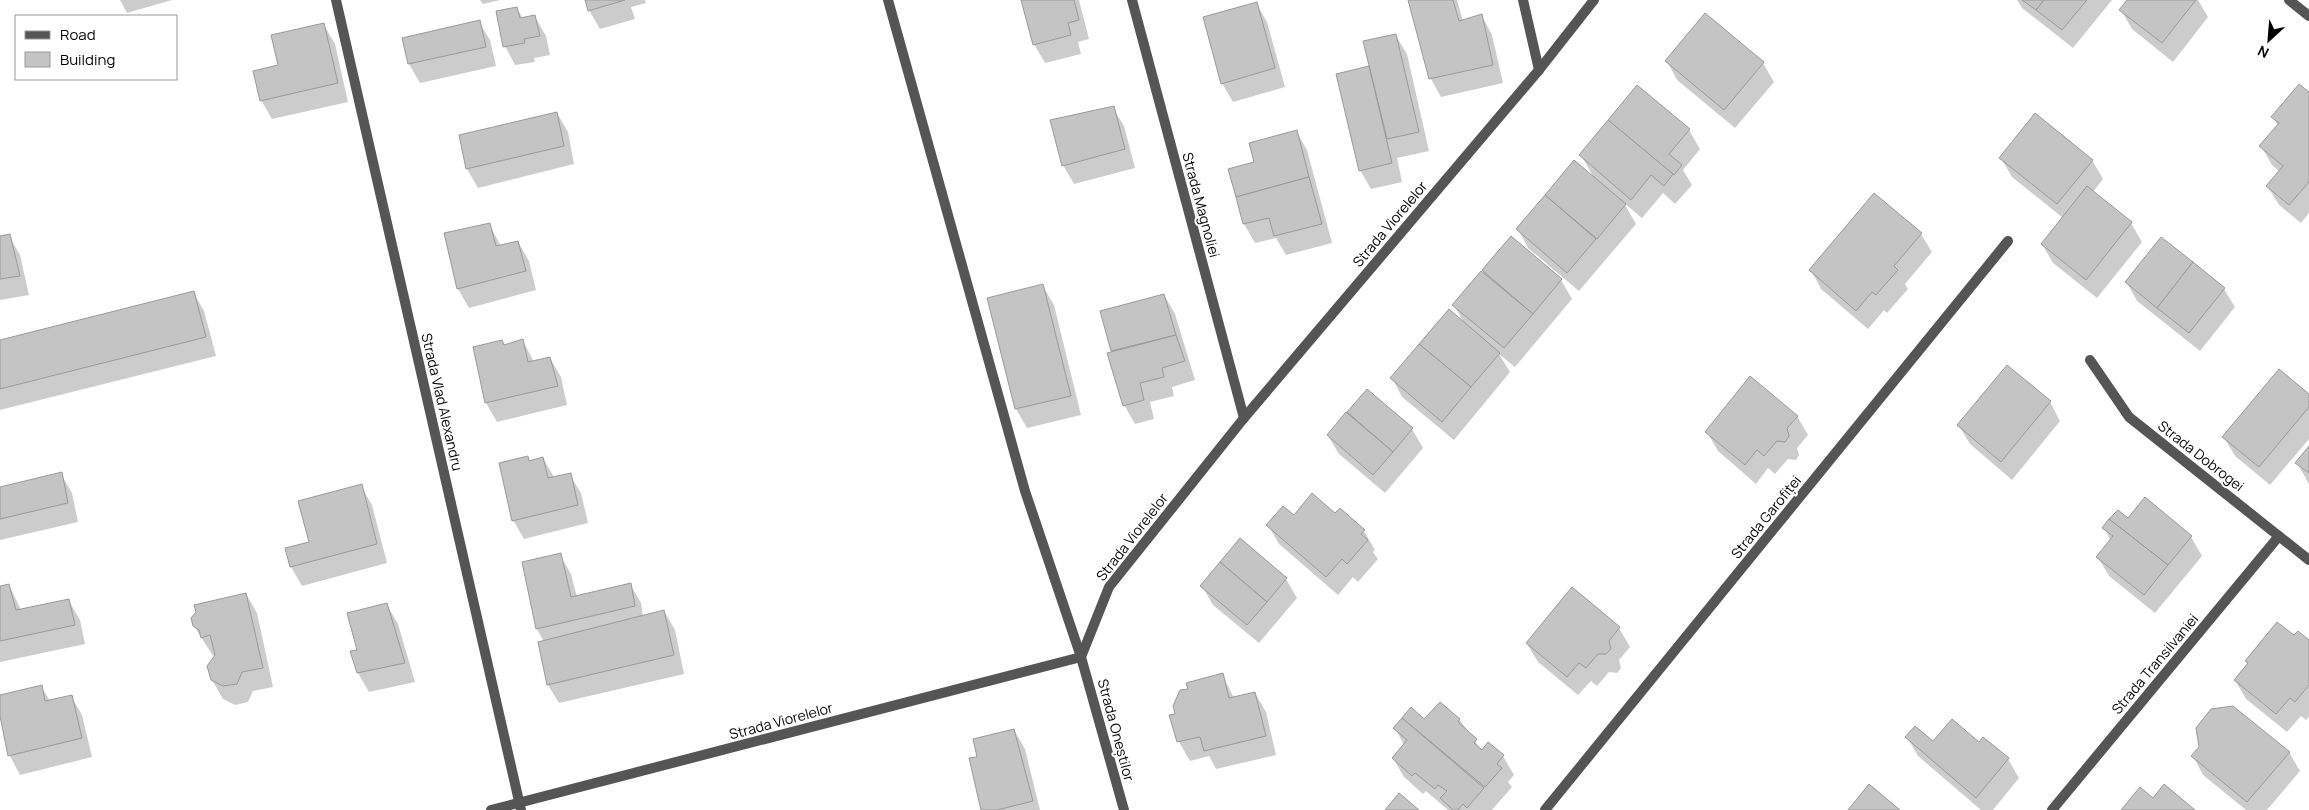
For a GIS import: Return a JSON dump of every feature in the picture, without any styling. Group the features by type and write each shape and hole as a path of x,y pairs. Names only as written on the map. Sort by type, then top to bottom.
{"street":[{"name":"Strada Vlad Alexandru","path":"336,0 521,806"},
{"name":"Strada Oneștilor","path":"888,0 1025,491 1081,657 1124,810"},
{"name":"Strada Magnoliei","path":"1132,0 1244,418"},
{"path":"1523,0 1539,70"},
{"name":"Strada Viorelelor","path":"491,810 521,806 1081,657 1109,587 1244,418 1539,70 1594,0"},
{"path":"2289,0 2309,16"},
{"name":"Strada Garofiței","path":"1545,810 2008,241"},
{"name":"Strada Dobrogei","path":"2090,360 2129,417 2309,560"},
{"name":"Strada Transilvaniei","path":"2052,810 2279,536"}],"building":[{"path":"585,0 625,0 588,11"},
{"path":"1021,0 1074,0 1079,20 1068,23 1071,35 1033,45"},
{"path":"1408,0 1453,0 1459,21 1482,14 1493,65 1429,79"},
{"path":"2022,0 2044,0 2036,10"},
{"path":"2044,0 2087,0 2062,30 2036,10"},
{"path":"2127,0 2196,0 2162,43 2119,10"},
{"path":"1257,2 1275,68 1221,84 1203,17"},
{"path":"517,7 520,18 535,15 540,36 524,39 525,43 503,47 496,11"},
{"path":"1705,13 1764,62 1724,110 1665,61"},
{"path":"480,20 486,47 408,64 402,38"},
{"path":"324,23 338,83 260,101 253,71 278,65 271,35"},
{"path":"1396,34 1419,132 1387,139 1363,41"},
{"path":"1369,66 1392,163 1359,171 1336,74"},
{"path":"2299,84 2309,92 2309,182 2289,205 2266,186 2283,166 2259,146 2279,123 2271,117"},
{"path":"1637,85 1690,129 1669,154 1682,165 1674,175 1608,120"},
{"path":"1114,106 1125,149 1062,166 1050,120"},
{"path":"557,112 564,146 466,169 459,135"},
{"path":"2035,113 2093,160 2057,204 1999,158"},
{"path":"1608,120 1673,174 1664,186 1651,175 1631,200 1579,155"},
{"path":"1297,130 1309,177 1236,197 1228,169 1254,162 1249,143"},
{"path":"1574,160 1626,204 1597,239 1545,195"},
{"path":"1309,177 1322,224 1274,236 1269,218 1243,224 1236,197"},
{"path":"2087,186 2132,222 2086,280 2041,244"},
{"path":"1874,193 1922,233 1894,266 1898,270 1876,295 1872,292 1856,311 1809,270"},
{"path":"1545,195 1596,239 1567,273 1516,229"},
{"path":"490,223 496,246 518,241 526,271 457,289 444,233"},
{"path":"10,234 20,276 0,279 0,236"},
{"path":"1511,236 1562,279 1533,314 1482,270"},
{"path":"2161,237 2193,262 2157,308 2125,282"},
{"path":"2193,262 2225,288 2189,333 2157,308"},
{"path":"1481,271 1533,314 1504,348 1452,305"},
{"path":"1043,284 1071,396 1015,409 987,298"},
{"path":"194,291 206,337 0,389 0,340"},
{"path":"1164,294 1176,335 1111,351 1100,311"},
{"path":"1449,309 1500,353 1471,387 1419,344"},
{"path":"1176,335 1185,361 1162,368 1164,377 1140,383 1144,400 1123,406 1107,353"},
{"path":"523,339 528,362 550,357 558,386 485,403 473,347 502,340 504,345"},
{"path":"1419,344 1471,387 1442,422 1390,378"},
{"path":"2007,365 2051,401 2001,462 1957,425"},
{"path":"2279,369 2309,394 2309,407 2259,467 2222,437"},
{"path":"1750,376 1798,416 1787,428 1789,436 1785,442 1777,441 1764,456 1757,450 1745,465 1705,432"},
{"path":"1367,389 1413,428 1393,452 1347,412"},
{"path":"1346,412 1393,452 1373,475 1327,435"},
{"path":"2309,446 2309,473 2295,463"},
{"path":"528,456 529,461 543,457 548,478 571,473 578,505 512,521 499,463"},
{"path":"62,472 68,503 0,519 0,487"},
{"path":"362,484 377,544 290,567 285,548 309,542 298,501"},
{"path":"1312,493 1335,513 1340,508 1365,530 1361,534 1368,540 1347,564 1342,559 1326,577 1266,525 1283,506 1294,515"},
{"path":"2145,497 2192,536 2168,565 2109,519 2118,510 2128,518"},
{"path":"2109,519 2168,565 2144,595 2096,557 2113,536 2102,528"},
{"path":"1240,538 1287,578 1267,602 1220,562"},
{"path":"561,553 571,597 631,583 635,606 536,629 522,562"},
{"path":"1220,562 1267,602 1247,625 1200,586"},
{"path":"9,584 16,610 69,599 75,625 0,641 0,586"},
{"path":"1572,587 1620,627 1609,641 1611,649 1606,654 1598,654 1586,668 1579,663 1567,677 1526,643"},
{"path":"246,593 263,668 242,672 237,684 223,686 211,680 207,666 215,655 210,635 201,638 199,630 193,626 191,618 196,612 194,605"},
{"path":"387,603 405,663 357,673 350,651 357,650 347,613"},
{"path":"664,610 674,655 547,685 538,642"},
{"path":"2277,622 2294,635 2298,631 2309,640 2309,685 2295,702 2290,698 2276,714 2234,680 2248,663 2245,661"},
{"path":"1223,673 1229,698 1255,692 1266,736 1204,751 1200,737 1177,742 1169,715 1175,714 1173,706 1180,690 1188,689 1186,683"},
{"path":"42,685 45,701 72,695 82,738 8,756 0,716 0,695"},
{"path":"1440,702 1460,719 1458,722 1477,739 1474,743 1482,750 1488,742 1504,755 1497,764 1502,768 1485,787 1402,718 1411,707 1424,719"},
{"path":"2233,706 2290,752 2247,802 2191,756 2199,747 2196,728 2211,709"},
{"path":"1402,718 1484,788 1467,808 1463,804 1458,810 1453,810 1440,798 1447,791 1438,785 1435,789 1415,773 1412,776 1392,758 1407,740 1393,728"},
{"path":"1952,719 1979,742 1983,737 2009,758 1976,798 1905,737 1915,726 1933,741"},
{"path":"1014,729 1033,801 997,810 981,810 969,758 977,757 973,739"},
{"path":"1869,784 1900,810 1848,810"},
{"path":"2164,784 2195,810 2121,810 2140,787 2153,798"},
{"path":"1399,793 1419,810 1385,810"}]}
